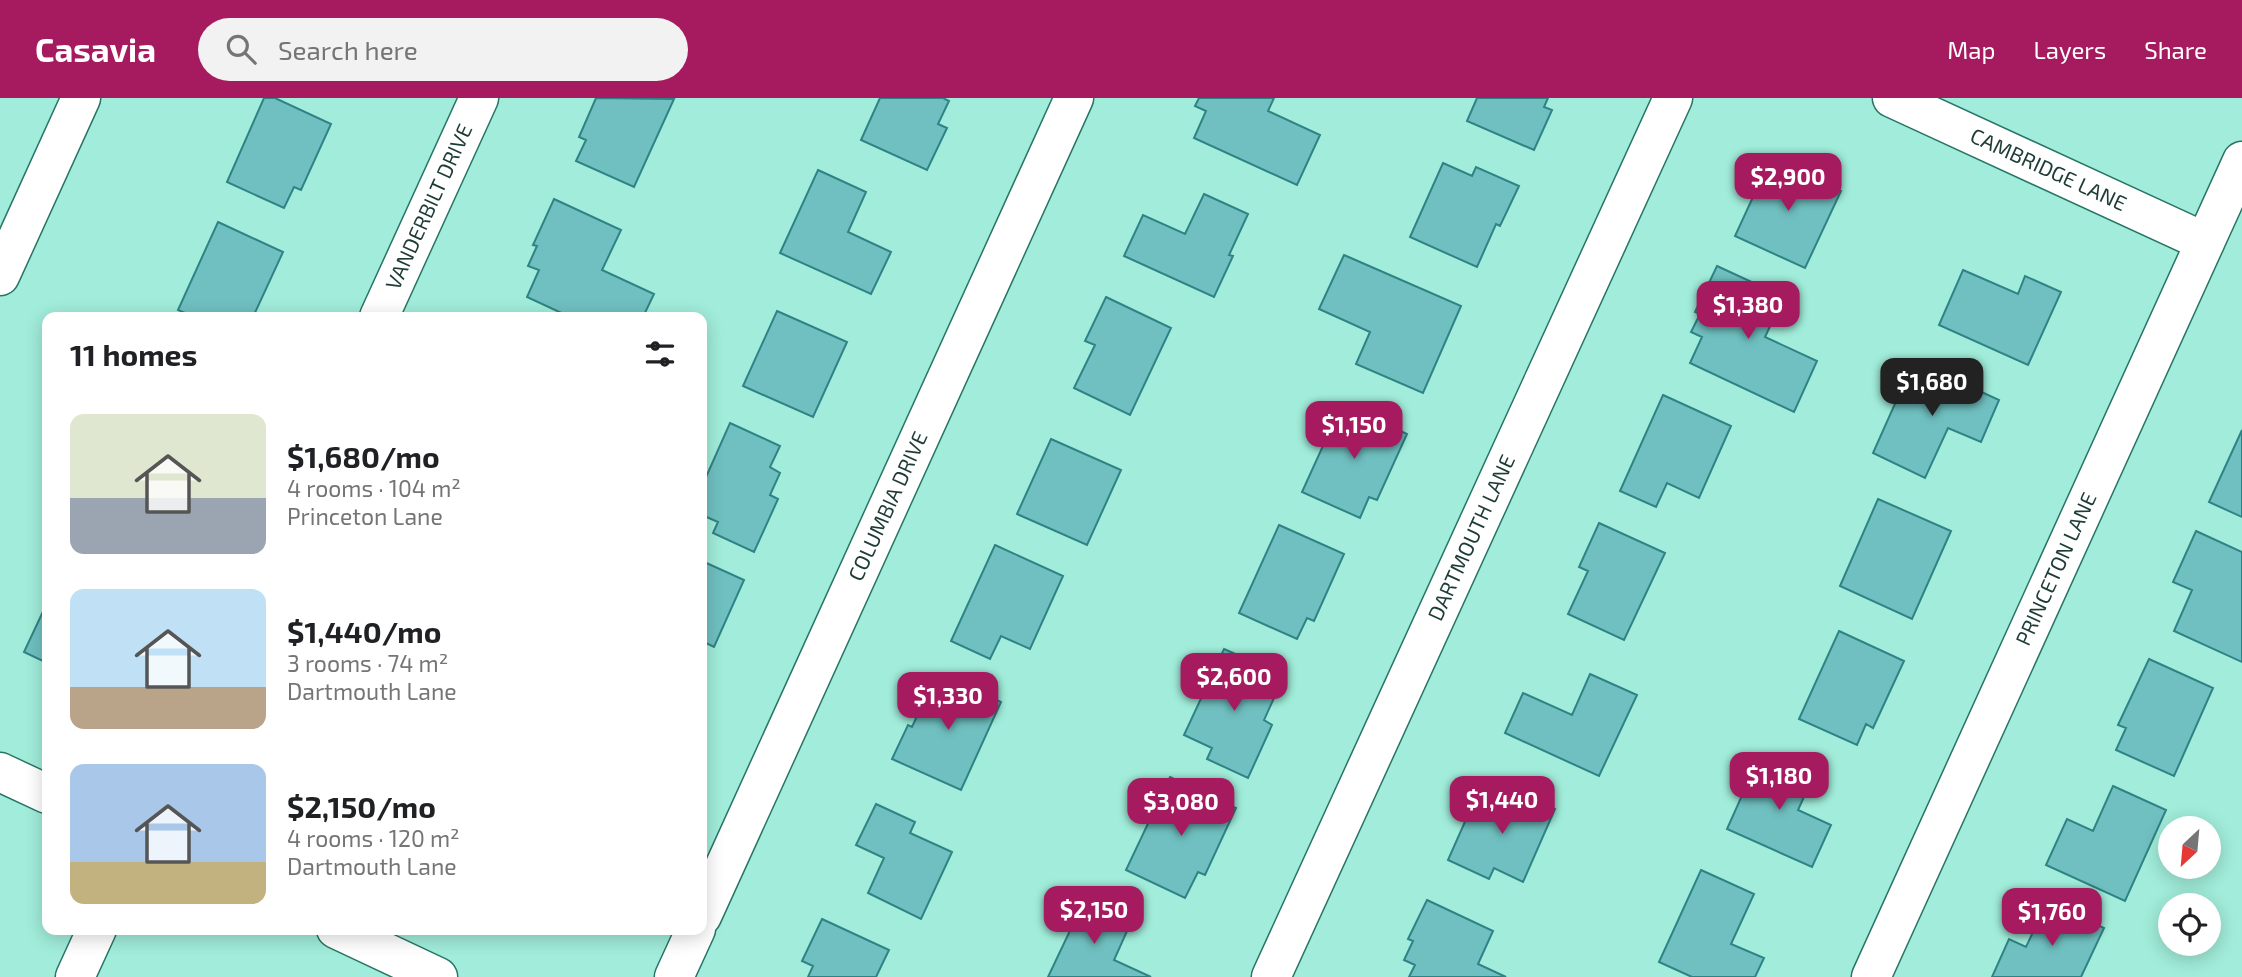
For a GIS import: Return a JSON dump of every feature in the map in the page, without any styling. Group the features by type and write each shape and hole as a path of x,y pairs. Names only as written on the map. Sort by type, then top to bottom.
{"street":[{"path":"0,276 81,98"},
{"name":"VANDERBILT DRIVE","path":"381,312 479,98"},
{"name":"COLUMBIA DRIVE","path":"707,905 1074,98"},
{"name":"DARTMOUTH LANE","path":"1271,977 1673,98"},
{"name":"CAMBRIDGE LANE","path":"1892,98 2205,242"},
{"name":"PRINCETON LANE","path":"1871,977 2242,160"},
{"path":"0,772 42,792"},
{"path":"75,977 94,935"},
{"path":"349,935 438,977"},
{"path":"674,977 693,935"}],"building":[{"path":"264,98 275,98 331,124 301,190 294,187 284,208 227,182"},
{"path":"596,98 674,99 634,187 576,161 586,140 579,137"},
{"path":"880,98 943,98 949,101 938,124 947,128 927,170 861,140"},
{"path":"1199,98 1274,98 1268,111 1320,135 1297,185 1194,138 1206,111 1195,106"},
{"path":"1477,98 1548,98 1544,107 1552,110 1534,150 1467,121"},
{"path":"1771,158 1841,191 1805,268 1735,236"},
{"path":"1443,163 1472,176 1476,167 1519,186 1500,226 1496,224 1477,267 1410,237"},
{"path":"818,170 866,192 848,232 891,252 871,294 780,253"},
{"path":"1204,194 1248,214 1214,297 1124,256 1143,215 1185,234"},
{"path":"554,199 621,230 602,270 654,294 645,312 559,312 527,297 539,270 528,266 537,246 533,245"},
{"path":"218,222 283,252 255,312 178,310"},
{"path":"1344,255 1461,306 1423,393 1356,364 1370,332 1319,309"},
{"path":"1717,266 1784,297 1765,337 1817,361 1794,412 1690,363 1702,337 1691,332 1700,314 1695,312"},
{"path":"1963,270 2018,294 2025,276 2061,292 2028,365 1939,325"},
{"path":"1106,297 1171,328 1130,415 1074,388 1095,345 1085,341"},
{"path":"777,311 847,342 813,417 743,386"},
{"path":"1914,361 1999,400 1981,442 1948,428 1925,478 1873,453"},
{"path":"1663,395 1731,426 1699,498 1667,483 1656,507 1620,491"},
{"path":"1342,404 1407,434 1377,500 1369,497 1360,518 1302,492"},
{"path":"730,423 780,446 770,467 780,473 770,495 778,499 754,552 713,533 718,522 707,517 707,475"},
{"path":"2242,430 2242,517 2209,502"},
{"path":"1051,439 1121,470 1087,545 1017,514"},
{"path":"1878,499 1951,531 1912,619 1840,586"},
{"path":"1599,523 1665,553 1624,640 1568,614 1588,571 1579,567"},
{"path":"1279,525 1344,554 1314,621 1307,618 1297,639 1239,613"},
{"path":"2196,531 2242,552 2242,662 2174,631 2192,590 2173,582"},
{"path":"995,545 1063,576 1030,649 1001,636 990,659 951,641"},
{"path":"707,563 744,580 714,647 707,644"},
{"path":"42,614 42,661 24,652"},
{"path":"1839,631 1904,661 1873,728 1866,724 1857,745 1799,719"},
{"path":"1224,649 1274,671 1264,693 1274,698 1264,720 1272,725 1248,778 1207,759 1212,748 1184,735"},
{"path":"2149,659 2213,688 2174,776 2116,750 2126,728 2118,725"},
{"path":"937,673 1001,702 961,790 892,759 908,725 912,727"},
{"path":"1590,674 1637,695 1599,776 1505,733 1523,693 1572,715"},
{"path":"1761,753 1813,777 1798,810 1831,825 1812,867 1727,829"},
{"path":"1170,777 1236,808 1205,875 1198,872 1185,898 1126,870"},
{"path":"2113,786 2166,810 2163,816 2158,816 2158,828 2125,901 2046,865 2067,819 2093,831"},
{"path":"1514,790 1555,809 1523,882 1494,868 1489,879 1448,860 1475,799 1488,804 1493,794 1509,801"},
{"path":"876,804 915,822 910,833 952,852 921,919 868,893 884,858 856,845"},
{"path":"1701,870 1754,894 1731,944 1764,958 1755,977 1692,977 1659,962"},
{"path":"1085,899 1132,920 1114,960 1151,977 1048,977"},
{"path":"1427,900 1493,931 1478,964 1506,977 1409,977 1415,965 1404,960 1413,941 1408,939"},
{"path":"2047,902 2104,928 2081,977 1992,977 2009,939 2026,947"},
{"path":"822,919 889,950 876,977 808,977 813,966 802,961"}]}
